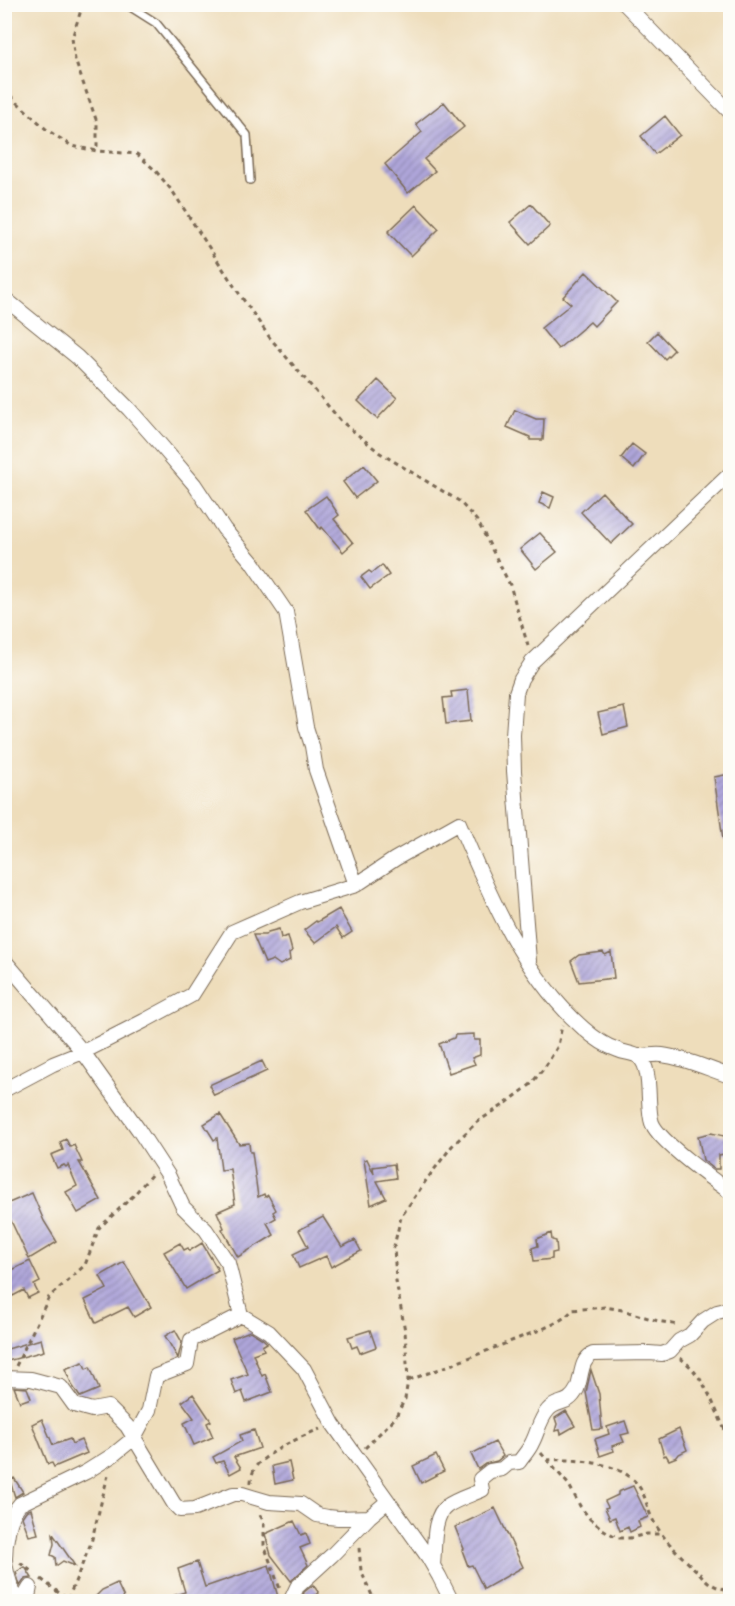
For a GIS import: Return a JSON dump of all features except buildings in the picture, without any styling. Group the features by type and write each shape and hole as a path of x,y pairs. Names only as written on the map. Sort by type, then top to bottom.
{"street":[{"path":"625,4 730,112"},
{"path":"4,298 77,357 144,426 194,484 224,529 252,561 286,612 306,727 316,770 356,885"},
{"path":"529,966 514,782 513,735 516,693 521,679 532,662 730,474"},
{"path":"4,1090 53,1064 144,1022 192,995 232,932 300,902 356,885 395,859 459,823 480,873 518,948 565,1012 602,1043 617,1050 639,1056 660,1054 688,1060 730,1076"},
{"path":"4,960 83,1052 138,1129 168,1175 183,1207 206,1230 228,1263 242,1315 269,1332 304,1369 333,1424 433,1565 452,1602"},
{"path":"639,1056 645,1065 648,1103 656,1131 695,1166 730,1192"},
{"path":"433,1565 436,1521 440,1512 448,1505 482,1490 480,1479 490,1471 500,1470 509,1463 519,1462 532,1443 549,1408 554,1404 568,1401 574,1394 587,1356 593,1354 662,1354 669,1351 717,1312 730,1309"},
{"path":"27,1602 30,1587 19,1602 9,1582 5,1560 10,1522 15,1509 20,1504 86,1472 134,1438 149,1410 156,1376 187,1364 191,1340 242,1315"},
{"path":"7,1378 31,1379 61,1387 74,1405 92,1410 108,1407 127,1426 174,1504 180,1510 195,1509 233,1494 242,1494 269,1502 301,1504 317,1515 328,1517 369,1517"},
{"path":"286,1597 388,1501"}],"lane":[{"path":"126,4 156,23 247,135 250,180"}],"path":[{"path":"83,4 72,39 75,60 97,122 98,151"},
{"path":"4,90 47,130 72,146 137,154 155,170 173,192 270,338 341,421 380,453 459,501 478,522 510,585 532,662"},
{"path":"357,1456 395,1418 405,1400 408,1380 405,1331 396,1281 394,1246 401,1217 452,1146 477,1122 530,1084 544,1067 558,1046 565,1012"},
{"path":"7,1378 49,1298 86,1265 99,1228 133,1196 161,1164"},
{"path":"408,1380 534,1332 568,1316 572,1310 604,1307 622,1310 657,1322 684,1326 704,1322"},
{"path":"669,1351 691,1366 707,1390 730,1440"},
{"path":"286,1597 264,1545 264,1522 251,1495 251,1477 256,1466 270,1455 300,1436 333,1424"},
{"path":"532,1443 569,1485 590,1519 604,1530 618,1538 661,1534"},
{"path":"68,1599 91,1543 102,1505 112,1455"},
{"path":"547,1460 572,1459 592,1463 616,1469 630,1477 644,1494 651,1516 661,1534 712,1585 730,1590"},
{"path":"358,1528 361,1571 375,1602"}]}
